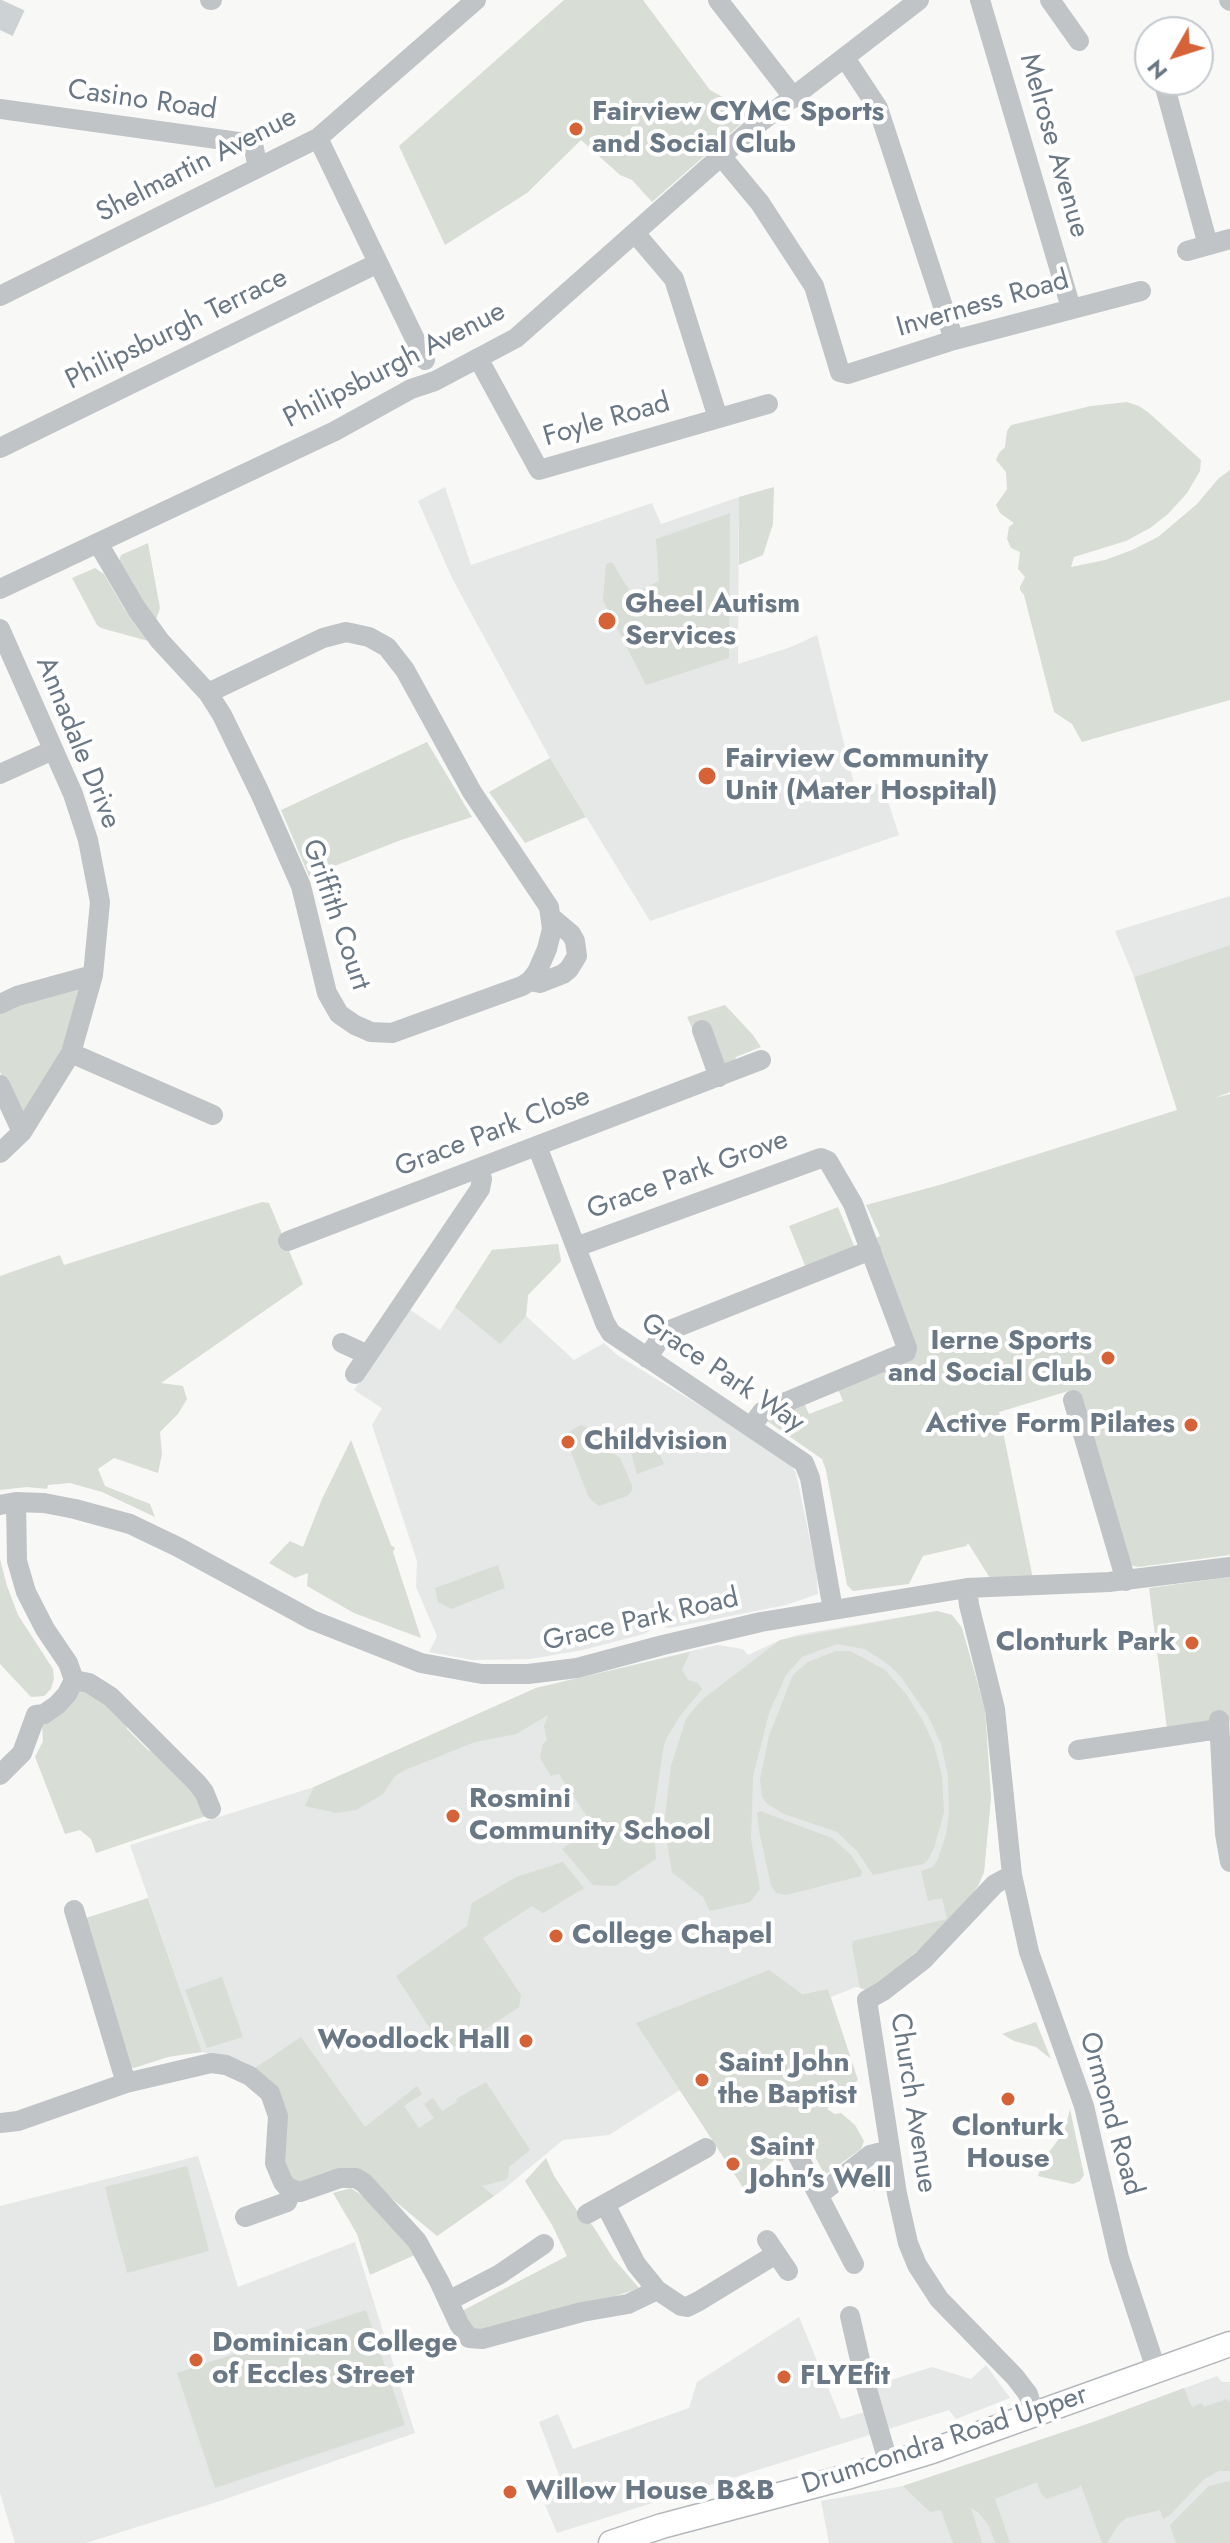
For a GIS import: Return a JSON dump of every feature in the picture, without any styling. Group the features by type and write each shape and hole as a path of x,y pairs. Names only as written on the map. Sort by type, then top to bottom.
{"main road":[{"name":"Drumcondra Road Upper","path":"611,2543 729,2507 889,2465 1230,2344"}],"street":[{"name":"Shelmartin Avenue","path":"0,296 318,138 476,0"},
{"path":"718,0 794,98"},
{"name":"Philipsburgh Avenue","path":"0,589 335,431 411,389 435,381 516,338 754,127 919,0"},
{"name":"Melrose Avenue","path":"980,0 1071,308"},
{"path":"1050,0 1079,41"},
{"path":"845,58 878,108 954,340"},
{"path":"1167,96 1208,245"},
{"name":"Casino Road","path":"0,109 253,144 258,168"},
{"path":"318,138 425,360"},
{"name":"Inverness Road","path":"721,156 760,203 814,286 840,372 848,374 954,340 1141,291"},
{"path":"635,233 674,279 718,418"},
{"path":"1187,251 1230,239"},
{"name":"Philipsburgh Terrace","path":"0,448 378,263"},
{"name":"Foyle Road","path":"478,358 539,470 768,404"},
{"name":"Griffith Court","path":"98,543 136,608 160,641 208,693 222,715 301,886 327,993 339,1014 371,1032 392,1033 530,981 540,983 569,969 577,956 575,941 552,918 549,907 463,778 405,670 387,647 369,637 346,632 323,638 208,693"},
{"name":"Annadale Drive","path":"0,629 73,794 88,840 100,902 93,975 71,1053 22,1132 0,1153"},
{"path":"0,774 53,750"},
{"path":"530,981 547,949 552,918"},
{"path":"0,1004 17,996 93,975"},
{"path":"702,1030 719,1077"},
{"path":"71,1053 213,1115"},
{"name":"Grace Park Close","path":"288,1241 761,1060"},
{"path":"0,1085 22,1132"},
{"name":"Grace Park Way","path":"537,1146 611,1333 808,1468 833,1610"},
{"name":"Grace Park Grove","path":"576,1247 821,1158 828,1161 850,1196 871,1250"},
{"path":"355,1374 480,1189 482,1179 479,1170"},
{"path":"647,1358 665,1332 871,1250 906,1352 772,1407 762,1412 751,1427"},
{"path":"342,1343 368,1355"},
{"path":"1073,1400 1126,1581"},
{"name":"Grace Park Road","path":"8,1504 44,1503 130,1524 312,1620 421,1663 467,1673 504,1675 577,1668 761,1622 967,1588 1126,1581 1230,1567"},
{"path":"0,1775 22,1753 36,1715 44,1714 57,1705 74,1680 68,1663 45,1629 26,1592 17,1561 8,1504"},
{"path":"967,1588 995,1709 1012,1875"},
{"path":"74,1680 100,1688 111,1697 197,1783 211,1809"},
{"path":"1078,1750 1219,1724 1226,1850 1230,1862"},
{"name":"Church Avenue","path":"1012,1875 995,1884 923,1960 867,2000 908,2243 928,2285 1015,2377 1028,2394 1034,2414"},
{"name":"Ormond Road","path":"1012,1875 1029,1952 1084,2106 1119,2258 1156,2369"},
{"path":"74,1910 126,2083"},
{"path":"0,2123 18,2121 126,2083 211,2063 226,2065 250,2076 270,2093 278,2116 275,2163 283,2182 300,2192 340,2178 356,2178 371,2190 417,2241 469,2338 476,2340 582,2312 628,2304 657,2290"},
{"path":"706,2148 596,2209 657,2290 676,2304 687,2307 771,2247 788,2271"},
{"path":"819,2195 865,2158 890,2150"},
{"path":"797,2154 854,2264"},
{"path":"245,2217 287,2202 292,2189"},
{"path":"448,2301 500,2274 544,2244"},
{"path":"850,2316 889,2465"}],"shaded area":[{"name":"Fairview CYMC Sports and Social Club","path":"564,0 643,0 710,90 751,115 652,202 632,180 620,175 581,140 527,193 445,245 399,146"},
{"path":"1127,402 1149,413 1201,460 1200,471 1187,493 1150,528 1126,541 1074,557 1071,567 1105,560 1158,537 1197,504 1230,470 1230,700 1082,742 1072,724 1054,712 1024,595 1020,590 1025,577 1018,569 1020,552 1011,548 1007,539 1009,527 1014,523 1000,513 996,505 1007,489 1006,472 996,460 1005,447 1011,425 1091,406"},
{"path":"445,487 471,565 652,503 661,524 739,497 738,664 817,635 855,788 882,783 899,835 650,921 550,758 452,578 418,501"},
{"path":"774,487 773,524 763,555 739,565 739,497"},
{"path":"730,513 729,658 646,685 603,600 606,564 612,562 632,595 659,581 656,539"},
{"path":"148,543 160,608 155,623 119,561 121,555"},
{"path":"95,568 104,574 148,641 97,625 72,578"},
{"path":"427,742 472,817 401,840 309,876 281,810"},
{"path":"550,758 586,817 525,843 489,792"},
{"path":"1230,896 1230,945 1134,977 1115,931"},
{"path":"1230,945 1230,1092 1215,1098 1230,1094 1230,1555 1138,1567 1127,1564 1072,1390 999,1412 1033,1579 990,1578 968,1543 923,1556 909,1584 853,1591 847,1585 822,1459 767,1421 772,1414 804,1403 809,1414 843,1401 838,1389 892,1368 898,1381 910,1378 911,1371 902,1374 899,1366 907,1361 872,1240 880,1236 866,1205 943,1184 1177,1110 1134,977"},
{"path":"79,989 66,1044 23,1119 0,1072 0,1013 19,1003"},
{"path":"725,1005 761,1047 736,1057 734,1063 725,1066 693,1030 687,1017"},
{"path":"262,1202 269,1203 303,1284 161,1383 183,1386 187,1399 178,1414 160,1432 162,1454 158,1473 114,1458 98,1469 105,1486 150,1504 155,1517 102,1492 70,1483 48,1485 47,1489 27,1487 0,1490 0,1276 60,1255 64,1265"},
{"path":"838,1207 855,1248 806,1268 789,1226"},
{"name":"Childvision","path":"558,1244 561,1261 528,1295 526,1316 574,1360 604,1343 617,1355 786,1458 796,1473 816,1569 818,1594 786,1605 670,1628 658,1626 644,1634 583,1650 530,1659 472,1660 429,1652 437,1636 416,1587 417,1561 372,1425 382,1408 354,1390 409,1309 440,1330 492,1250"},
{"path":"558,1244 561,1261 528,1295 526,1316 500,1344 455,1307 492,1250"},
{"path":"581,1425 592,1430 603,1452 620,1458 632,1485 632,1491 627,1496 599,1506 589,1498 566,1439 570,1431"},
{"path":"649,1430 664,1464 637,1474 627,1438"},
{"path":"351,1440 391,1545 395,1548 393,1552 421,1638 354,1613 307,1586 308,1573 295,1578 269,1563 290,1541 303,1547"},
{"path":"0,1559 18,1615 53,1669 51,1689 44,1696 31,1697 0,1664"},
{"path":"498,1565 505,1588 451,1609 438,1602 435,1588"},
{"name":"Clonturk Park","path":"1230,1577 1230,1724 1229,1719 1167,1729 1149,1588"},
{"path":"937,1611 952,1615 962,1628 991,1797 984,1872 978,1886 956,1914 867,1990 856,1987 831,1997 828,1989 637,2023 680,2090 609,2135 563,2140 504,2189 437,2236 261,2072 242,2061 202,2052 130,1845 314,1787 536,1688 717,1645 743,1649 748,1655 801,1634"},
{"path":"937,1611 952,1615 962,1628 985,1709 991,1797 984,1872 978,1886 956,1914 928,1942 867,1990 860,1988 853,1941 947,1919 942,1898 928,1901 921,1871 933,1867 946,1835 948,1775 941,1744 928,1716 901,1677 865,1649 837,1644 802,1657 786,1675 769,1713 753,1777 751,1839 760,1889 750,1902 710,1911 703,1897 672,1872 665,1817 671,1766 686,1719 693,1710 780,1640"},
{"path":"836,1651 850,1651 885,1670 906,1694 934,1745 942,1776 944,1812 934,1848 923,1864 873,1875 857,1851 837,1832 784,1814 762,1797 760,1779 769,1736 793,1675 808,1662"},
{"path":"690,1652 682,1670 688,1680 698,1683 702,1689 680,1716 663,1750 653,1818 656,1859 615,1886 593,1885 562,1849 586,1832 582,1824 588,1818 559,1774 551,1776 540,1758 542,1746 547,1740 544,1726 548,1715 516,1734 475,1742 405,1770 395,1776 383,1794 356,1810 336,1813 305,1806 314,1787 536,1688"},
{"path":"78,1690 89,1690 125,1721 127,1729 148,1750 156,1753 196,1792 206,1816 96,1853 91,1839 80,1830 65,1834 35,1757 43,1741 42,1725"},
{"path":"760,1811 832,1838 851,1855 862,1872 861,1876 786,1895 776,1893 771,1885 759,1831 757,1813"},
{"path":"563,1862 584,1888 543,1913 532,1906 483,1938 521,1995 519,2007 460,2046 442,2047 396,1976 467,1926 472,1903 516,1877"},
{"path":"148,1898 202,2052 168,2057 134,2068 130,2067 86,1918"},
{"path":"769,1970 802,1994 828,1989 858,2080 827,2109 835,2114 841,2113 855,2125 864,2141 861,2149 825,2175 808,2144 779,2163 775,2159 744,2189 636,2023"},
{"path":"222,1977 243,2037 207,2048 185,1990"},
{"path":"1036,2022 1051,2059 1036,2047 1002,2034"},
{"path":"301,2037 365,2127 417,2086 422,2094 404,2106 419,2128 434,2118 424,2104 433,2098 442,2111 486,2082 530,2150 509,2167 505,2180 482,2186 494,2196 437,2236 360,2172 304,2184 294,2182 283,2170 282,2100 275,2084 255,2068"},
{"path":"1070,2109 1084,2175 1073,2184 1038,2176 1043,2160 1064,2132"},
{"name":"Dominican College of Eccles Street","path":"198,2156 238,2287 355,2242 415,2433 217,2502 86,2543 15,2543 0,2493 0,2206"},
{"path":"546,2158 576,2209 593,2226 613,2258 639,2288 596,2303 483,2333 470,2331 460,2312 567,2256 525,2181"},
{"path":"187,2166 209,2251 127,2273 105,2187"},
{"path":"351,2188 364,2197 417,2254 370,2275 357,2234 333,2193"},
{"path":"366,2310 405,2425 215,2488 177,2373"},
{"path":"799,2317 841,2419 872,2410 866,2388 932,2367 971,2379 986,2365 1010,2398 956,2419 949,2410 557,2533 540,2493 562,2483 539,2422 558,2414 573,2449 689,2408 697,2382"},
{"path":"1217,2376 1222,2382 1230,2382 1230,2543 829,2543 821,2501 903,2486 1096,2421"},
{"path":"1184,2388 1192,2407 1202,2403 1204,2407 1227,2399 1230,2403 1230,2471 1219,2471 1203,2480 1163,2519 1160,2510 1126,2518 1107,2543 1102,2543 1081,2485 1047,2499 1041,2494 1037,2482 995,2499 1010,2543 995,2543 989,2526 971,2508 982,2543 953,2543 941,2510 930,2512 903,2486 1096,2421"},
{"path":"1230,2481 1230,2543 1176,2543 1170,2525 1209,2486"}],"tunnel":[{"path":"0,30 14,0"}],"place":[{"name":"Fairview CYMC Sports and Social Club","path":"576,129"},
{"name":"Gheel Autism Services","path":"607,621"},
{"name":"Fairview Community Unit (Mater Hospital)","path":"707,776"},
{"name":"Ierne Sports and Social Club","path":"1108,1358"},
{"name":"Active Form Pilates","path":"1191,1425"},
{"name":"Childvision","path":"568,1442"},
{"name":"Clonturk Park","path":"1192,1643"},
{"name":"Rosmini Community School","path":"453,1816"},
{"name":"College Chapel","path":"556,1936"},
{"name":"Woodlock Hall","path":"526,2041"},
{"name":"Saint John the Baptist","path":"702,2080"},
{"name":"Clonturk House","path":"1008,2099"},
{"name":"Saint John's Well","path":"733,2164"},
{"name":"Dominican College of Eccles Street","path":"196,2360"},
{"name":"FLYEfit","path":"784,2377"},
{"name":"Willow House B&B","path":"510,2492"}]}
